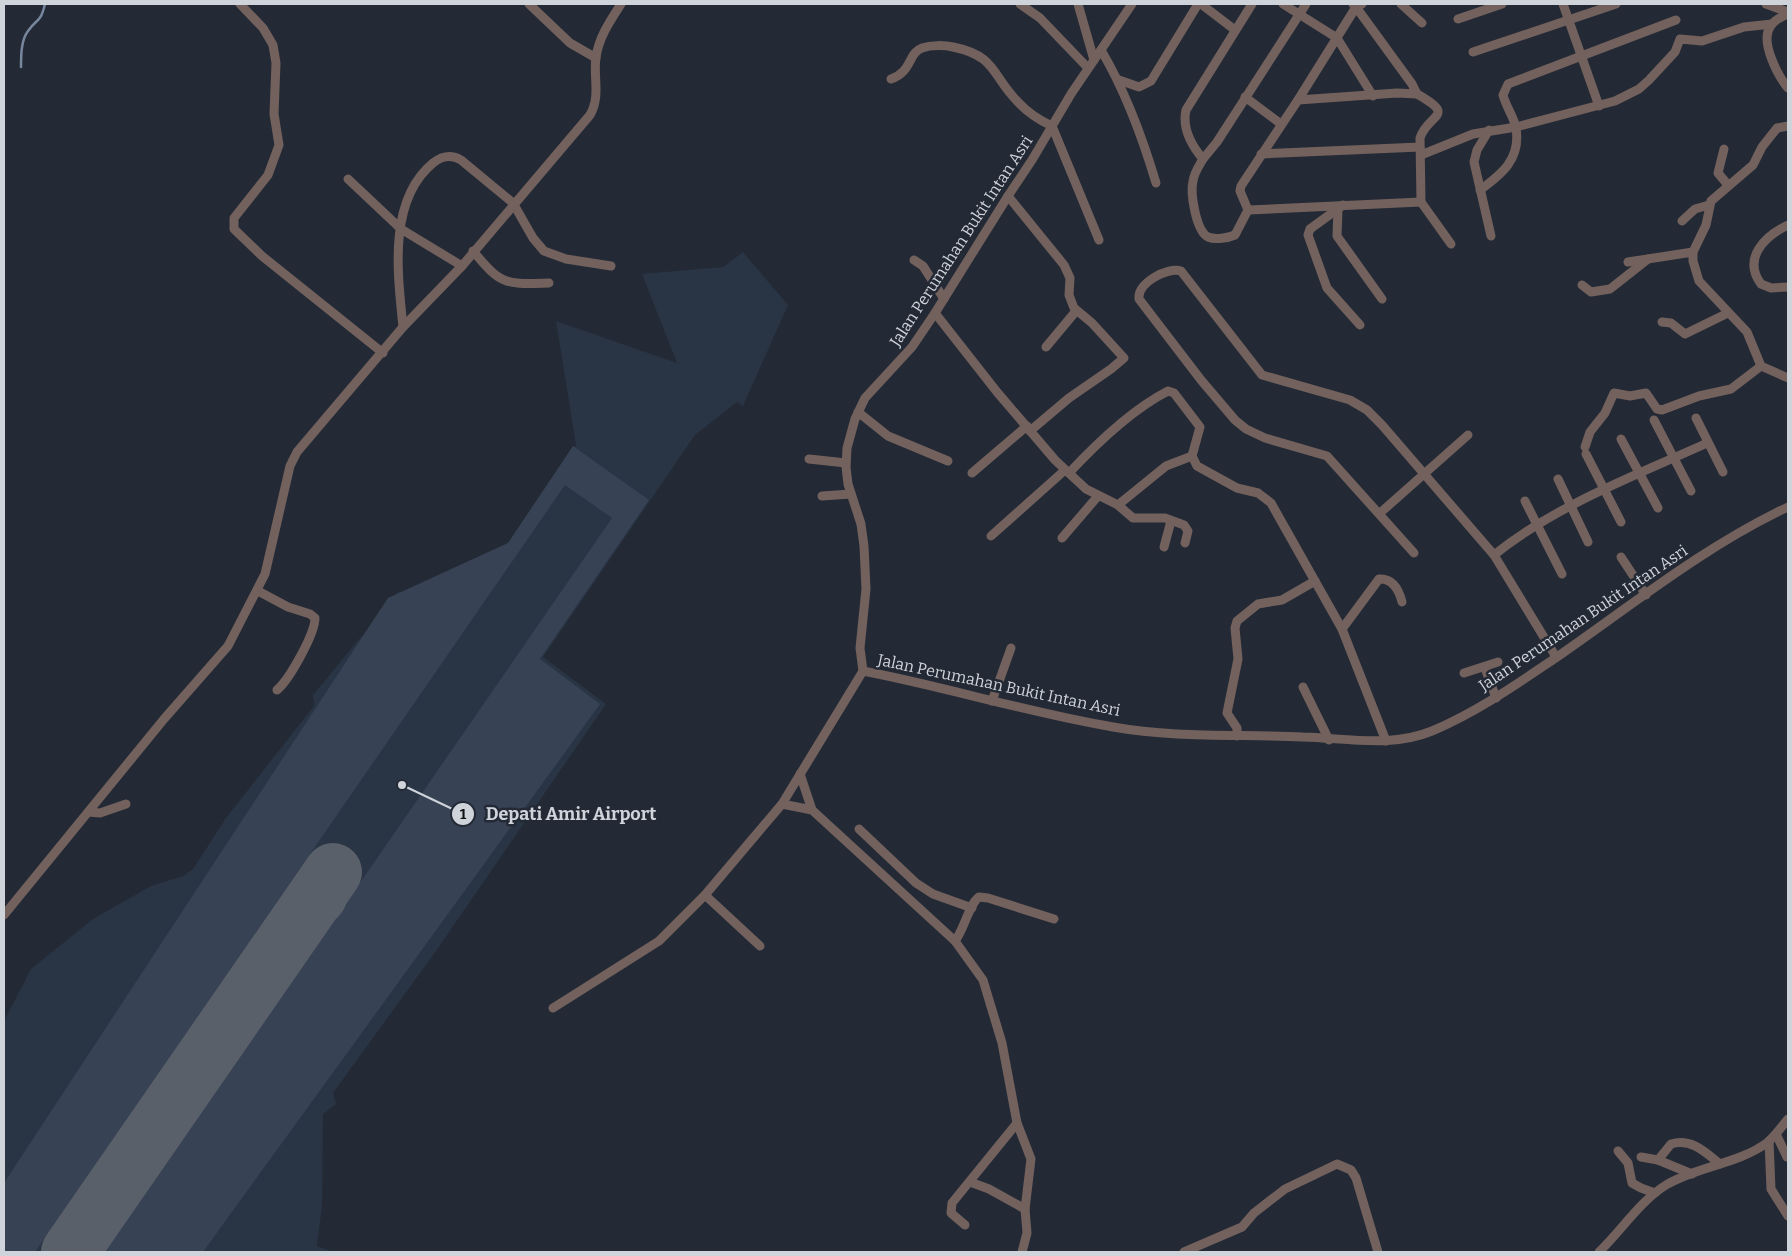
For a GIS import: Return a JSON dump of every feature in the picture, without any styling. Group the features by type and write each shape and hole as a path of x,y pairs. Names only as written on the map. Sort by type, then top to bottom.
{"street":[{"path":"240,4 263,28 273,45 276,63 274,114 279,145 268,175 234,218 234,228 262,256 383,353"},
{"path":"529,4 570,43 596,58"},
{"path":"4,915 164,719 228,646 258,591 265,574 290,466 294,459 403,327 462,266 513,203 590,115 596,106 596,58 601,37 621,4"},
{"path":"1020,4 1040,18 1088,68"},
{"path":"1078,4 1094,60"},
{"name":"Jalan Perumahan Bukit Intan Asri","path":"1132,4 1088,68 935,313 912,347 868,394 858,412 849,438 846,463 848,484 861,524 864,546 866,589 860,648 863,671 1114,728 1167,733 1386,741 1430,731 1496,698 1714,548 1788,507"},
{"path":"1119,80 1139,87 1151,81 1199,4 1235,30"},
{"path":"1203,159 1196,150 1186,128 1186,110 1252,4"},
{"path":"1283,4 1337,38 1373,96"},
{"path":"1306,4 1203,159 1195,174 1192,191 1195,213 1204,234 1215,238 1235,236 1248,210 1240,187 1298,100 1357,5 1412,84 1416,94"},
{"path":"1401,4 1422,24"},
{"path":"1458,19 1502,4"},
{"path":"1562,4 1583,56 1599,106"},
{"path":"1473,52 1616,4"},
{"path":"1766,4 1788,13"},
{"path":"1788,13 1768,29 1769,49 1775,69 1788,88"},
{"path":"1480,190 1505,171 1512,162 1516,127 1503,95 1508,84 1676,20"},
{"path":"1261,154 1420,151 1473,134 1516,127 1599,106 1616,101 1639,89 1675,52 1680,39 1702,41 1744,27 1772,24"},
{"path":"891,79 905,71 914,55 921,48 946,46 963,49 982,57 1018,103 1038,120 1052,126 1099,240"},
{"path":"1101,50 1119,80 1142,139 1156,183"},
{"path":"1298,100 1416,94 1436,106 1438,110 1436,117 1422,133 1420,151 1421,202 1451,244"},
{"path":"1245,97 1281,124"},
{"path":"1682,221 1695,209 1709,205 1728,184 1753,165 1762,147 1777,128 1788,126"},
{"path":"1489,130 1475,156 1475,170 1490,236"},
{"path":"1724,149 1718,173 1728,184"},
{"path":"403,327 398,275 401,229 406,206 417,182 436,161 449,156 457,158 468,166 513,203 538,246 549,254 566,260 611,266"},
{"path":"348,179 401,229 462,266"},
{"path":"972,473 1124,358 1092,323 1076,311 1070,301 1070,278 1064,265 1008,196"},
{"path":"1248,210 1421,202"},
{"path":"1709,205 1706,225 1693,252 1693,261 1700,281 1747,332 1761,366 1788,378"},
{"path":"1341,207 1336,236 1382,299"},
{"path":"1341,207 1310,229 1308,238 1328,290 1360,326"},
{"path":"1788,225 1769,236 1758,246 1754,253 1754,262 1761,284 1771,288 1788,287"},
{"path":"473,251 492,274 502,281 516,284 549,283"},
{"path":"1628,262 1693,252"},
{"path":"1582,285 1591,292 1610,289 1648,259"},
{"path":"914,260 923,266 944,299"},
{"path":"1414,554 1327,456 1256,434 1225,410 1139,299 1138,294 1144,285 1172,270 1181,271 1260,373 1359,404 1382,425 1426,473 1494,555 1556,657"},
{"path":"1046,346 1076,311"},
{"path":"935,313 1028,429 1067,472 1098,496 1118,505 1136,518 1160,518 1188,528 1186,543"},
{"path":"1662,322 1671,323 1685,334 1728,313"},
{"path":"1621,522 1586,450 1590,432 1605,413 1614,393 1630,396 1646,392 1658,408 1662,410 1699,396 1730,389 1761,366"},
{"path":"991,536 1145,404 1168,391 1174,393 1199,425 1200,433 1192,456 1197,466 1237,488 1258,493 1271,503 1342,629 1386,741"},
{"path":"858,412 888,436 948,461"},
{"path":"1696,418 1722,472"},
{"path":"1654,420 1691,491"},
{"path":"1380,514 1468,436"},
{"path":"1621,439 1658,508"},
{"path":"1494,555 1536,525 1707,443"},
{"path":"1118,505 1166,466 1192,456"},
{"path":"809,459 846,463"},
{"path":"1558,479 1588,542"},
{"path":"822,496 851,494"},
{"path":"1062,538 1098,496"},
{"path":"1525,502 1562,574"},
{"path":"1164,547 1171,521"},
{"path":"1621,557 1646,595"},
{"path":"1342,629 1379,579 1387,580 1394,584 1402,602"},
{"path":"1237,736 1236,728 1227,711 1238,659 1235,628 1237,621 1258,604 1282,600 1315,581"},
{"path":"258,591 288,607 310,614 315,618 308,639 286,681 277,690"},
{"path":"992,701 1011,648"},
{"path":"1464,674 1498,662"},
{"path":"1485,668 1496,698"},
{"path":"553,1008 659,941 705,895 782,804 863,671"},
{"path":"1303,687 1329,740"},
{"path":"800,774 812,810 955,941 983,980 991,1001 1002,1043 1018,1123 1031,1159 1025,1209 1026,1233 1022,1252"},
{"path":"89,812 100,812 126,804"},
{"path":"782,804 812,810"},
{"path":"859,829 902,872 933,894 972,908"},
{"path":"893,883 902,872"},
{"path":"705,895 760,946"},
{"path":"955,941 964,928 976,899 984,896 1054,919"},
{"path":"1599,1252 1655,1193 1668,1184 1749,1153 1773,1138 1788,1118"},
{"path":"965,1225 954,1217 950,1208 954,1200 1018,1123"},
{"path":"1773,1138 1787,1157"},
{"path":"1773,1138 1771,1189 1788,1216"},
{"path":"1658,1160 1671,1144 1686,1142 1696,1146 1720,1164"},
{"path":"1618,1151 1628,1163 1633,1184 1655,1193"},
{"path":"1640,1157 1658,1160 1692,1174"},
{"path":"1184,1252 1242,1227 1254,1213 1285,1190 1337,1164 1351,1170 1356,1178 1378,1252"},
{"path":"970,1182 989,1188 1025,1209"}],"shaded area":[{"path":"743,252 788,305 743,406 737,402 695,435 543,657 606,704 436,951 333,1093 336,1104 323,1114 322,1205 317,1246 333,1252 4,1252 4,1021 31,969 93,919 151,886 183,876 193,869 226,818 314,706 313,695 398,592 401,593 509,543 576,445 556,321 677,363 642,274 723,267"},
{"path":"573,446 649,500 540,659 600,704 203,1252 105,1252 612,518 565,485 35,1252 4,1252 4,1183 388,598 508,543"}],"waterway":[{"path":"21,67 24,39 31,27 40,18 45,4"}],"taxiway":[{"path":"283,944 307,882 318,876 328,879 337,890 331,909 302,924 289,935"}],"runway":[{"path":"70,1252 333,872"}],"place":[{"name":"Depati Amir Airport","path":"402,785"}]}
